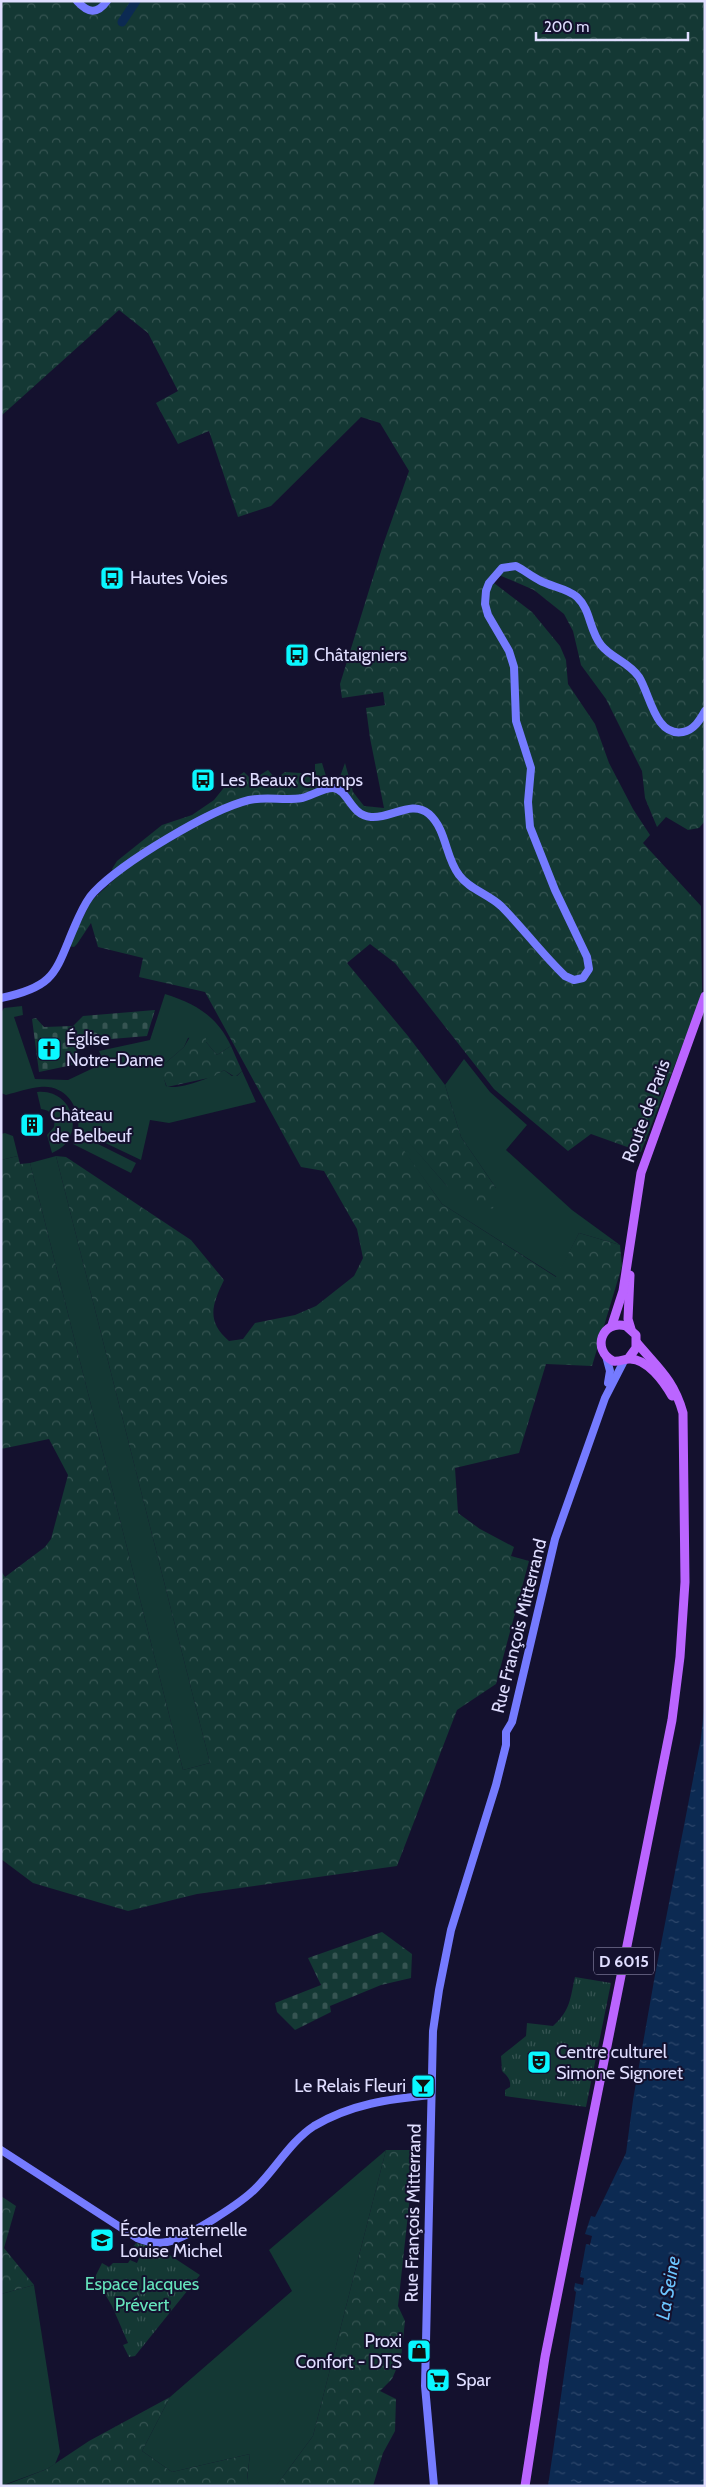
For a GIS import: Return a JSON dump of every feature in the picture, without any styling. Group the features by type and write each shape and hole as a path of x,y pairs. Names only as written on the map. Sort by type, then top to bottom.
{"main road":[{"name":"Route de Paris","path":"632,1240 641,1173 705,996"},
{"path":"632,1240 628,1319 631,1329 636,1335 637,1344 635,1352 626,1360 613,1360 606,1356 601,1349 601,1337 612,1325 623,1291 632,1240"},
{"path":"612,1325 622,1325 631,1329"},
{"name":"D 6015","path":"525,2486 545,2357 677,1690 685,1582 685,1432 683,1413 675,1389 664,1372 637,1344"},
{"name":"D 6015","path":"626,1360 644,1364 668,1388 685,1432"}],"street":[{"path":"77,1 86,10 94,12 101,10 107,1"},
{"path":"1,998 31,991 47,981 56,969 88,899 121,870 147,852 229,806 270,796 299,798 332,788 340,791 353,808 365,816 379,817 413,808 425,811 430,815 442,833 453,866 463,880 500,905 564,976 569,979 579,980 586,975 589,969 587,957 555,890 530,826 528,802 531,768 516,721 514,667 509,652 488,615 485,604 486,591 493,577 502,568 516,566 539,580 571,593 578,598 585,607 596,637 602,646 634,670 645,686 660,722 668,728 675,732 688,730 696,725 705,711"},
{"path":"605,1398 610,1371 606,1356"},
{"path":"605,1398 626,1360"},
{"name":"Rue François Mitterrand","path":"434,2486 425,2386 433,2033 438,1990 456,1908 496,1785 506,1745 506,1732 512,1722 555,1539 605,1398"},
{"path":"1,2150 137,2238 153,2243 170,2242 216,2218 251,2193 300,2138 318,2124 365,2104 431,2095"},
{"path":"1,2145 41,2171 45,2177"}],"green space":[{"path":"1,1 705,1 705,821 699,828 688,830 666,817 657,827 645,798 642,771 606,699 581,665 573,631 564,614 534,590 499,575 494,583 532,612 560,646 566,660 568,684 595,724 609,763 633,809 650,835 643,843 701,906 702,995 641,1152 591,1134 568,1151 494,1089 395,963 370,944 347,963 408,1036 445,1085 461,1137 496,1188 493,1209 478,1204 447,1186 397,1129 391,1132 442,1204 556,1277 579,1233 620,1245 622,1266 592,1366 546,1364 519,1453 455,1468 458,1513 480,1529 514,1547 511,1556 529,1561 496,1684 457,1710 397,1866 197,1894 128,1911 33,1883 1,1859 1,1571 5,1577 45,1547 51,1539 68,1475 49,1439 1,1449 1,1160 18,1156 20,1164 30,1163 183,1770 210,1763 56,1156 66,1157 191,1240 224,1280 216,1297 213,1312 217,1327 229,1341 243,1339 255,1323 295,1315 316,1306 354,1276 363,1258 357,1229 324,1171 301,1167 205,992 139,977 143,958 98,947 91,923 77,944 74,947 69,946 91,901 117,877 112,869 117,861 162,825 192,815 214,800 226,785 244,772 252,780 268,770 276,779 285,772 315,774 315,764 322,763 329,786 337,785 345,763 353,792 364,806 384,808 366,708 385,705 383,692 342,698 340,684 383,545 409,471 380,423 361,417 271,506 238,517 209,431 178,444 156,403 178,391 148,333 119,310 1,416"},
{"path":"165,994 186,1002 204,1012 219,1027 231,1046 217,1055 206,1042 206,1036 188,1038 184,1047 161,1067 166,1086 179,1087 187,1085 224,1070 232,1076 237,1076 242,1071 256,1102 169,1123 150,1120 141,1160 78,1130 77,1113 74,1105 64,1093 57,1089 40,1087 6,1095 1,1093 1,1013 4,1008 22,1006 23,1015 14,1017 35,1079 68,1080 104,1063 99,1051 150,1040"},
{"path":"155,1010 147,1036 76,1042 77,1064 39,1072 32,1019 36,1018 44,1027 73,1026 83,1016"},
{"path":"200,1031 206,1036 206,1042 217,1055 231,1046 242,1071 235,1077 224,1070 213,1077 167,1087 160,1069 161,1067 184,1047 191,1035"},
{"path":"464,1059 490,1092 527,1125 506,1150 572,1210 620,1245 579,1233 557,1277 442,1204 390,1132 397,1128 447,1186 496,1188 461,1137 445,1085"},
{"path":"37,1092 50,1093 60,1098 72,1116 73,1126 70,1137 63,1146 52,1153 47,1135 54,1127 54,1120 50,1112 41,1109"},
{"path":"5,1133 13,1136 18,1156 1,1160 1,1134"},
{"path":"78,1134 136,1163 131,1173 73,1144"},
{"path":"56,1156 210,1763 183,1770 30,1163"},
{"path":"382,1932 412,1954 411,1978 381,1985 330,2006 331,2012 295,2030 277,2012 275,2003 321,1985 308,1958"},
{"path":"575,1977 611,1983 586,2107 505,2096 505,2090 510,2087 510,2082 502,2071 501,2056 526,2036 527,2023 553,2026 559,2020 567,2009"},
{"path":"386,2150 313,2436 276,2486 250,2486 247,2480 250,2454 172,2472 142,2451 170,2397 292,2291 269,2250"},
{"path":"386,2150 415,2150 398,2306 405,2321 401,2358 392,2379 380,2391 396,2399 395,2431 383,2453 373,2486 276,2486 313,2436"},
{"path":"1,2196 16,2206 4,2248 34,2285 1,2294"},
{"name":"Espace Jacques Prévert","path":"136,2243 159,2248 200,2275 135,2356 129,2357 123,2345 128,2343 112,2306 95,2277 102,2263 109,2267 113,2263 128,2263 130,2260 137,2263 141,2254 133,2247"},
{"path":"34,2285 60,2452 55,2464 47,2469 1,2486 1,2294"},
{"path":"170,2397 142,2451 172,2472 250,2454 247,2479 250,2486 3,2486 47,2469 89,2441"}],"water":[{"name":"La Seine","path":"705,1699 705,2486 548,2486 576,2292 574,2290 575,2283 583,2285 584,2278 580,2277 586,2244 590,2245 592,2236 585,2234 591,2216 595,2217 626,2153 633,2100 655,1975 701,1738"}],"waterway":[{"path":"122,22 136,1"}],"place":[{"name":"Hautes Voies","path":"112,578"},
{"name":"Châtaigniers","path":"297,655"},
{"name":"Les Beaux Champs","path":"203,780"},
{"name":"Église Notre-Dame","path":"49,1049"},
{"name":"Château de Belbeuf","path":"32,1125"},
{"name":"Centre culturel Simone Signoret","path":"539,2062"},
{"name":"Le Relais Fleuri","path":"423,2086"},
{"name":"École maternelle Louise Michel","path":"102,2240"},
{"name":"Proxi Confort - DTS","path":"419,2351"},
{"name":"Spar","path":"438,2380"}]}
